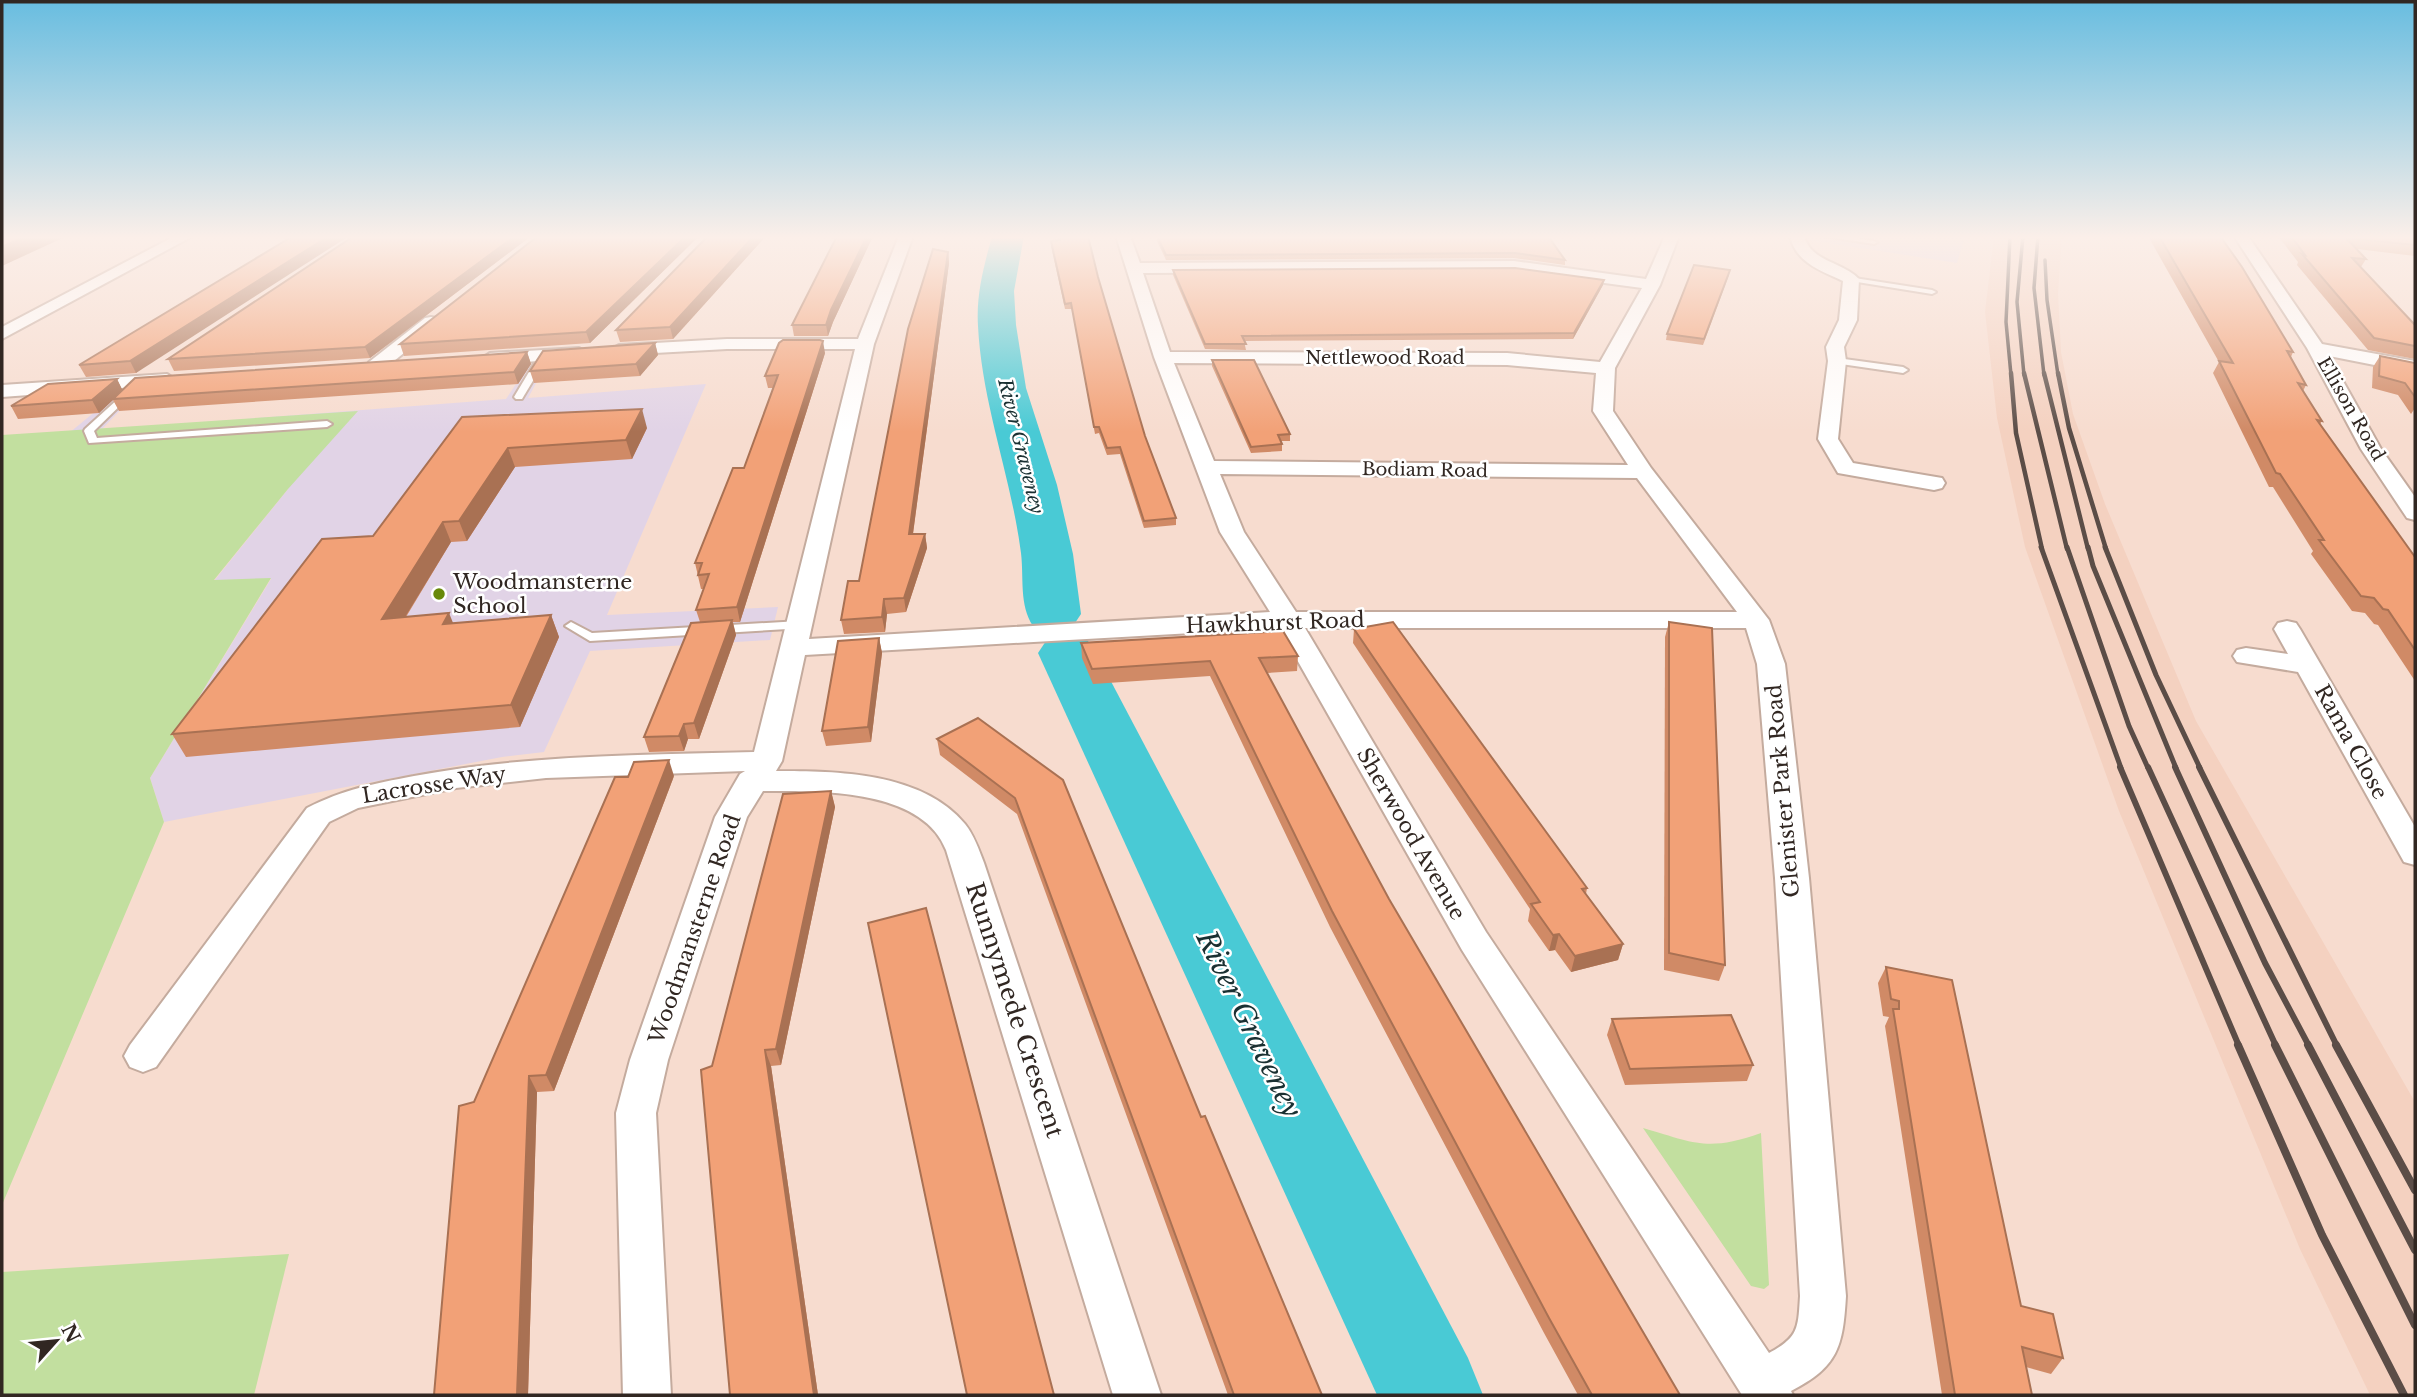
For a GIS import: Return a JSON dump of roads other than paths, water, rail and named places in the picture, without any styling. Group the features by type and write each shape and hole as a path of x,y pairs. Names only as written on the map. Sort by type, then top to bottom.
{"street":[{"path":"2,334 64,301"},
{"name":"Woodmansterne Road","path":"647,1395 636,1113 649,1060 731,817 759,771 798,637 865,344 881,301"},
{"name":"Sherwood Avenue","path":"1144,301 1163,357 1232,532 1288,620 1474,941 1765,1388"},
{"name":"Glenister Park Road","path":"1643,301 1606,368 1603,411 1643,472 1756,620 1771,664 1792,878 1823,1296 1822,1332 1813,1352 1765,1388"},
{"path":"1849,301 1848,320 1835,347 1837,360 1828,439 1846,468 1934,483"},
{"name":"Ellison Road","path":"2285,301 2316,348 2371,449 2415,513"},
{"path":"376,366 449,309"},
{"path":"468,360 708,344 865,344"},
{"path":"2316,348 2415,367"},
{"name":"Nettlewood Road","path":"1163,357 1507,359 1606,368"},
{"path":"141,382 168,363"},
{"path":"351,368 402,364"},
{"path":"2,391 181,379"},
{"name":"Bodiam Road","path":"1206,467 1643,472"},
{"name":"Hawkhurst Road","path":"798,637 1288,620 1756,620"},
{"name":"Rama Close","path":"2287,629 2415,854"},
{"path":"2246,656 2307,665"},
{"name":"Lacrosse Way","path":"143,1056 318,815 350,799 456,778 546,768 759,771"},
{"name":"Runnymede Crescent","path":"759,771 858,785 901,796 930,812 953,830 968,863 1136,1395"}],"lane":[{"path":"519,397 543,355"},
{"path":"1837,360 1903,370"},
{"path":"141,382 89,431 93,441 327,424"},
{"path":"571,626 590,637 798,637"}],"waterway":[{"name":"River Graveney","path":"996,301 1005,388 1033,485 1047,554 1053,614"},
{"name":"River Graveney","path":"1067,653 1431,1395"}],"railway":[{"path":"2007,301 2006,322 2011,375"},
{"path":"2017,301 2024,375"},
{"path":"2036,301 2044,375"},
{"path":"2047,301 2058,375"},
{"path":"2011,373 2016,433 2042,549"},
{"path":"2024,373 2067,549"},
{"path":"2044,373 2088,549"},
{"path":"2058,373 2069,428 2106,549"},
{"path":"2041,547 2121,768"},
{"path":"2067,547 2129,726 2148,768"},
{"path":"2088,547 2093,566 2176,768"},
{"path":"2105,547 2156,675 2200,768"},
{"path":"2120,767 2239,1046"},
{"path":"2148,767 2276,1046"},
{"path":"2175,767 2265,963 2309,1046"},
{"path":"2199,767 2337,1046"},
{"path":"2238,1045 2322,1235 2404,1395"},
{"path":"2275,1045 2415,1325"},
{"path":"2308,1045 2415,1250"},
{"path":"2336,1045 2415,1190"}],"place":[{"name":"Woodmansterne School","path":"439,594"}]}
